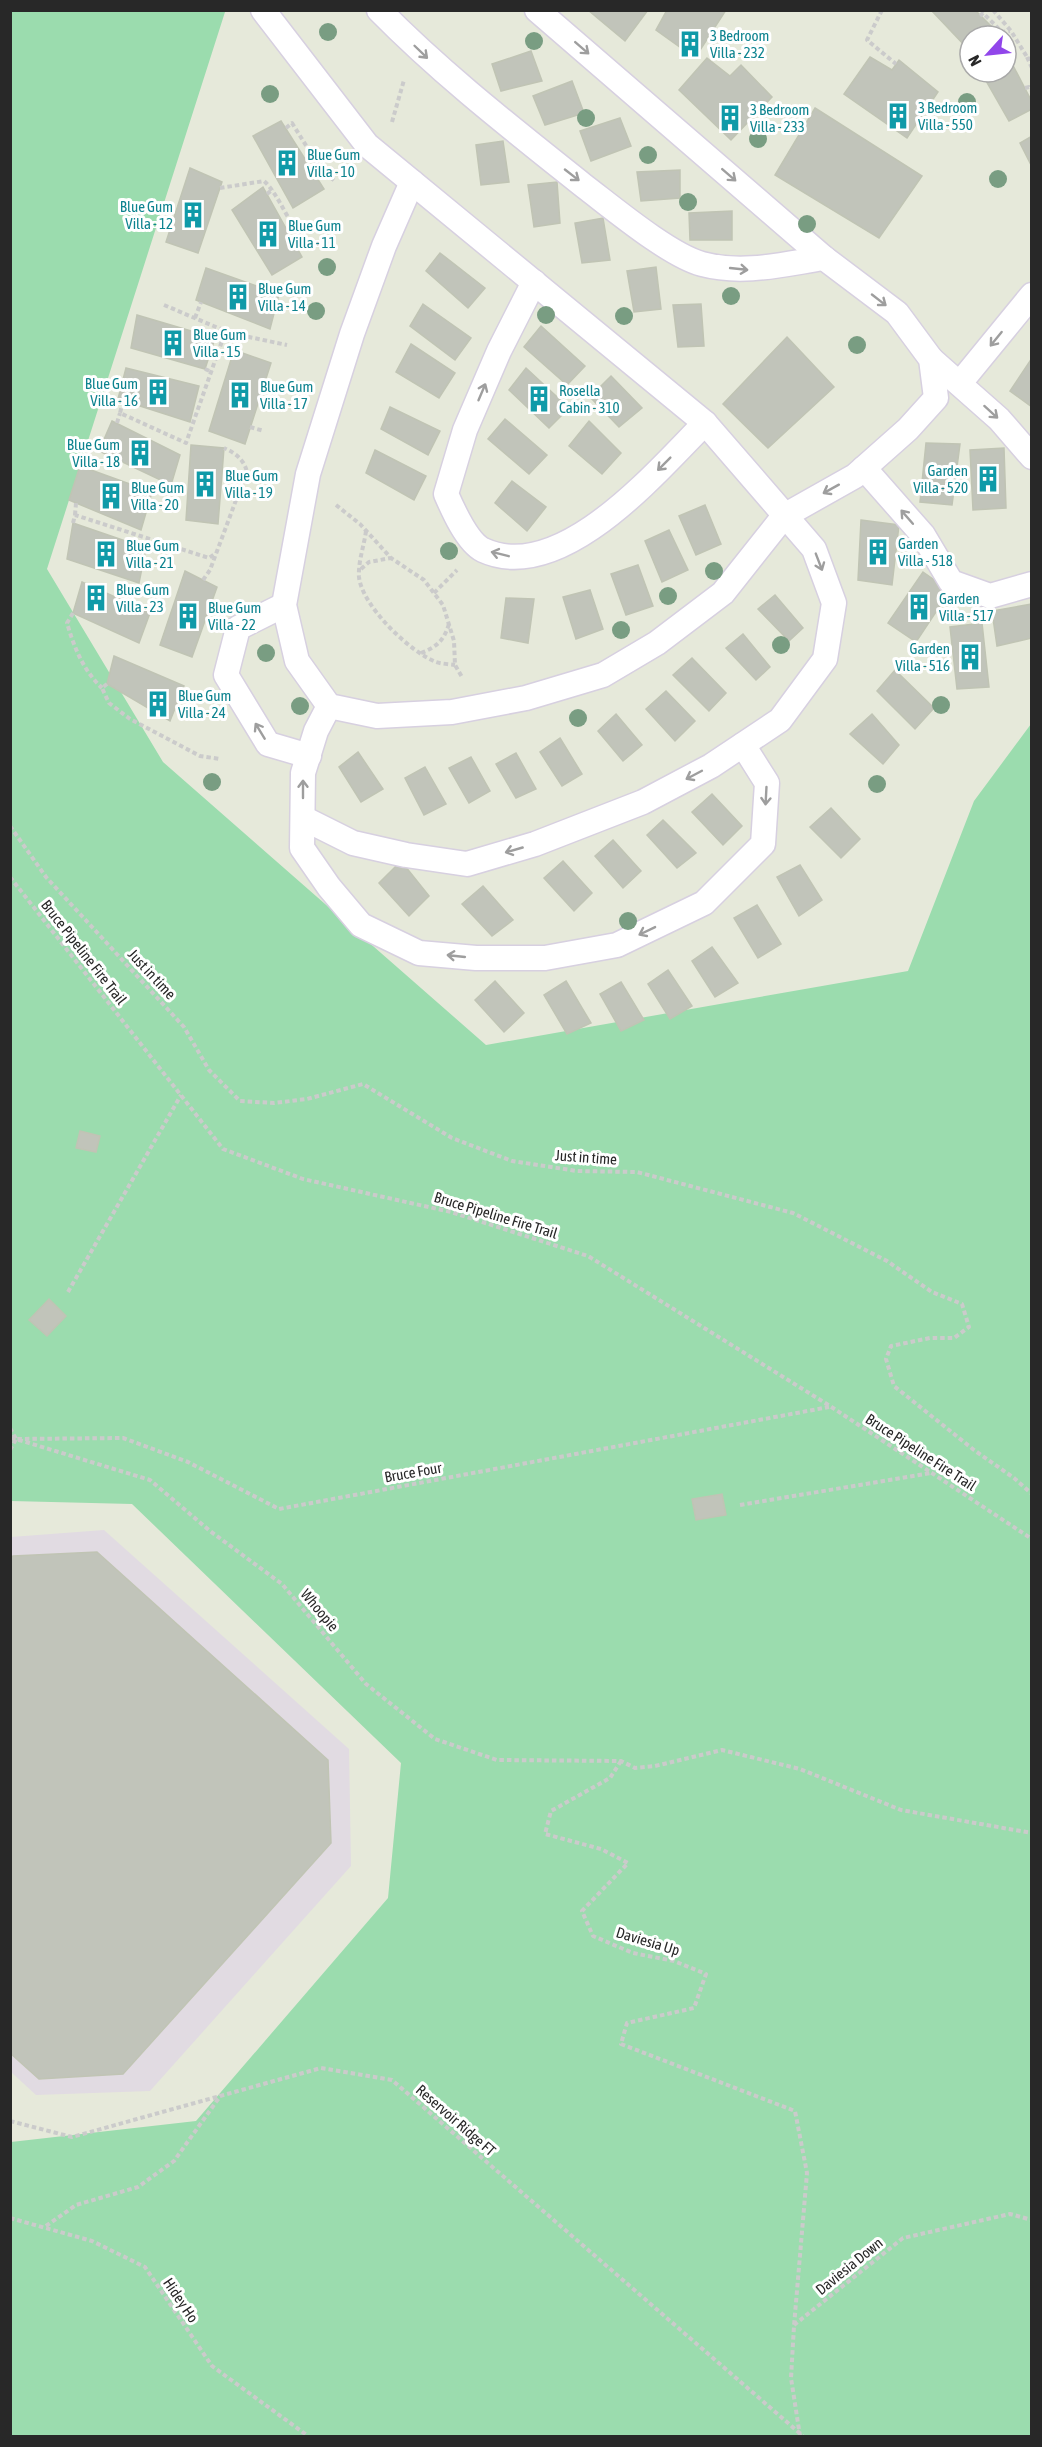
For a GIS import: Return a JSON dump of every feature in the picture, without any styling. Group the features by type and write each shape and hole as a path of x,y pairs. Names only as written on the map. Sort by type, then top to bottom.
{"lane":[{"path":"263,10 367,145 705,423 814,549 834,603 825,658 780,720 711,766 643,802 535,844 467,864 406,855 353,843 303,818"},
{"path":"379,10 426,57 452,79 614,209 667,246 701,264 746,270 824,258"},
{"path":"537,10 824,258 897,314 931,360 999,419 1032,456"},
{"path":"412,182 384,246 352,334 306,482 284,605 297,662 329,706 377,716 452,712 526,698 603,675 657,643 723,593 784,516 855,476 908,429 936,398 931,360"},
{"path":"534,282 499,351 465,430 446,494 459,523 482,549 516,558 542,553 582,534 634,495 705,423"},
{"path":"960,383 1032,295"},
{"path":"864,468 923,535 951,582 990,596 1032,584"},
{"path":"284,605 238,628 226,675 268,744 309,756"},
{"path":"329,706 316,731 303,773 302,848 329,887 361,925 419,953 476,958 545,958 617,945 704,903 763,844 766,783 743,745"}],"path":[{"path":"882,10 867,40 896,64"},
{"path":"993,10 1005,24"},
{"path":"980,16 983,13 994,24"},
{"path":"1018,42 1032,68"},
{"path":"1027,57 1032,60"},
{"path":"1025,88 1029,87 1032,91"},
{"path":"285,128 292,123 322,171 335,181"},
{"path":"220,188 264,181 273,189 293,225 305,240 322,244"},
{"path":"267,194 273,189"},
{"path":"195,318 201,302"},
{"path":"164,305 230,333 287,345"},
{"path":"120,413 186,443 222,341 230,333"},
{"path":"205,369 212,372"},
{"path":"117,423 123,401"},
{"path":"250,427 264,431"},
{"path":"203,580 216,553 242,484 248,477 246,466 235,453 224,448"},
{"path":"306,482 366,531 391,558 424,580 434,593 443,605 449,623 454,641 455,665 476,708"},
{"path":"73,523 76,503"},
{"path":"75,515 209,558 216,553"},
{"path":"366,531 359,579 374,609 399,638 437,662 455,665"},
{"path":"360,569 369,562 391,558"},
{"path":"434,593 448,579"},
{"path":"73,613 66,623 74,647 91,678 102,688 110,703 130,719 200,756 220,759"},
{"path":"421,653 434,648 444,638 449,623"},
{"path":"102,688 107,684"},
{"name":"Just in time","path":"10,826 46,877 184,1027 209,1070 240,1101 274,1103 296,1100 363,1084 452,1138 512,1161 577,1171 637,1172 793,1214 887,1261 932,1292 962,1304 969,1327 954,1338 930,1338 891,1346 886,1359 894,1386 1032,1494"},
{"name":"Bruce Pipeline Fire Trail","path":"10,877 223,1149 303,1179 451,1212 588,1256 830,1406 1032,1539"},
{"path":"68,1292 181,1095"},
{"name":"Bruce Four","path":"10,1438 123,1438 188,1462 279,1509 830,1406"},
{"path":"10,1428 16,1439 10,1450"},
{"name":"Whoopie","path":"16,1439 150,1480 210,1532 282,1584 366,1684 435,1739 497,1760 621,1761"},
{"path":"740,1505 931,1473"},
{"path":"621,1761 635,1768 655,1766 722,1750 800,1769 901,1810 1015,1828 1032,1833"},
{"name":"Daviesia Up","path":"621,1761 610,1778 551,1811 545,1834 601,1849 628,1863 582,1911 593,1936 633,1953 674,1961 706,1974 694,2008 627,2023 621,2044 795,2111 807,2173 794,2325"},
{"name":"Reservoir Ridge FT","path":"10,2121 72,2137 321,2068 392,2080 800,2435"},
{"path":"46,2226 76,2205 138,2187 174,2161 221,2096"},
{"name":"Daviesia Down","path":"794,2325 903,2238 1010,2214 1032,2220"},
{"name":"Hidey Ho","path":"10,2218 46,2226 92,2241 145,2267 212,2366 308,2436"},
{"path":"794,2325 791,2378 800,2435"}],"shaded area":[{"path":"104,1530 349,1749 351,1866 150,2091 36,2095 11,2072 11,1537"}],"green space":[{"path":"11,11 225,12 47,569 163,762 486,1045 908,971 974,801 1031,724 1031,2436 11,2436 11,2142 196,2121 388,1898 401,1763 132,1504 11,1501"}],"building":[{"path":"588,10 648,10 625,41"},
{"name":"3 Bedroom Villa - 232","path":"667,10 726,10 695,58 656,30"},
{"path":"931,10 975,10 989,24 958,24 958,38"},
{"path":"531,51 542,81 501,91 492,64"},
{"name":"3 Bedroom Villa - 550","path":"870,57 892,70 899,60 938,92 907,138 844,94"},
{"name":"3 Bedroom Villa - 233","path":"707,58 730,76 741,65 772,97 731,140 679,90"},
{"path":"1018,75 1032,102 1032,109 1009,121 988,84 1018,84"},
{"path":"572,81 584,113 545,125 533,96"},
{"path":"815,108 922,176 879,238 775,175"},
{"path":"620,118 631,146 591,161 580,131"},
{"name":"Blue Gum Villa - 10","path":"281,121 324,189 293,208 253,136"},
{"path":"1032,136 1032,167 1020,143"},
{"path":"503,141 509,182 481,185 476,145"},
{"name":"Blue Gum Villa - 12","path":"190,168 222,182 198,253 166,242"},
{"path":"680,170 680,198 641,201 637,172"},
{"path":"557,182 560,223 534,227 528,185"},
{"name":"Blue Gum Villa - 11","path":"263,187 302,257 272,275 232,210"},
{"path":"732,211 732,240 690,240 689,213"},
{"path":"603,218 610,260 582,263 575,223"},
{"path":"440,253 485,288 468,308 426,271"},
{"path":"656,267 661,309 634,312 627,271"},
{"name":"Blue Gum Villa - 14","path":"206,268 279,294 270,329 196,300"},
{"path":"423,304 471,338 455,360 410,326"},
{"path":"701,304 704,346 678,347 673,305"},
{"name":"Blue Gum Villa - 15","path":"137,315 215,338 205,369 131,348"},
{"path":"541,326 585,366 567,385 524,347"},
{"path":"787,337 834,387 768,448 723,404"},
{"path":"411,344 455,373 439,398 396,372"},
{"name":"Blue Gum Villa - 17","path":"234,350 271,363 245,444 209,431"},
{"path":"1032,358 1032,407 1010,391"},
{"name":"Blue Gum Villa - 16","path":"126,368 199,386 190,422 118,399"},
{"name":"Rosella Cabin - 310","path":"526,368 569,408 549,428 509,390"},
{"path":"611,376 642,408 619,427 590,397"},
{"path":"390,407 440,431 428,455 381,429"},
{"path":"505,419 547,455 529,474 488,439"},
{"name":"Blue Gum Villa - 18","path":"112,421 180,455 171,485 99,451"},
{"path":"589,421 621,453 602,474 569,446"},
{"path":"926,443 960,444 952,505 920,502"},
{"name":"Blue Gum Villa - 19","path":"191,445 224,448 218,524 186,520"},
{"name":"Garden Villa - 520","path":"1004,448 1006,508 973,510 970,450"},
{"path":"375,450 426,476 414,500 366,473"},
{"name":"Blue Gum Villa - 20","path":"80,466 152,492 141,530 69,500"},
{"path":"512,481 546,507 527,531 495,503"},
{"path":"705,505 721,544 696,555 679,516"},
{"name":"Garden Villa - 518","path":"861,520 899,525 892,585 858,580"},
{"name":"Blue Gum Villa - 21","path":"73,523 146,548 139,583 67,559"},
{"path":"669,530 688,570 662,582 645,541"},
{"path":"638,565 653,606 626,615 611,574"},
{"name":"Blue Gum Villa - 22","path":"185,571 217,587 192,657 160,645"},
{"name":"Garden Villa - 517","path":"923,572 950,591 916,642 888,623"},
{"name":"Blue Gum Villa - 23","path":"82,582 150,613 139,643 73,613"},
{"path":"590,590 603,629 576,639 563,597"},
{"path":"775,595 803,628 789,641 758,609"},
{"path":"506,598 534,599 528,643 501,638"},
{"path":"1032,604 1032,638 997,646 992,611"},
{"name":"Garden Villa - 516","path":"982,623 989,687 957,689 950,627"},
{"path":"743,634 770,667 756,680 726,648"},
{"name":"Blue Gum Villa - 24","path":"114,656 184,686 170,721 107,684"},
{"path":"692,658 726,693 709,711 673,675"},
{"path":"895,670 934,708 915,729 877,691"},
{"path":"666,691 695,721 675,741 646,709"},
{"path":"616,714 642,745 623,761 598,731"},
{"path":"872,714 899,745 883,764 850,734"},
{"path":"560,738 582,774 562,786 540,752"},
{"path":"358,752 383,789 361,802 339,767"},
{"path":"516,753 536,789 516,798 496,764"},
{"path":"471,757 490,791 469,803 449,768"},
{"path":"425,767 446,804 424,815 405,778"},
{"path":"712,794 742,826 723,845 692,812"},
{"path":"831,808 860,839 841,858 810,827"},
{"path":"663,820 696,853 677,868 647,835"},
{"path":"613,840 641,871 623,888 595,856"},
{"path":"401,861 429,896 409,916 379,883"},
{"path":"563,861 592,893 574,911 544,878"},
{"path":"800,865 822,900 799,916 777,877"},
{"path":"483,886 513,920 492,936 462,904"},
{"path":"757,905 781,944 758,958 734,918"},
{"path":"712,947 738,983 715,997 692,961"},
{"path":"668,970 692,1006 670,1019 648,984"},
{"path":"495,981 524,1013 504,1032 475,1000"},
{"path":"566,981 591,1023 567,1034 544,995"},
{"path":"621,982 644,1020 621,1031 600,994"},
{"path":"80,1131 100,1136 96,1152 76,1148"},
{"path":"49,1299 66,1316 47,1336 29,1320"},
{"path":"722,1494 726,1515 696,1520 692,1499"},
{"path":"97,1552 328,1760 331,1843 123,2074 39,2079 10,2053 10,1558"}],"place":[{"name":"3 Bedroom Villa - 232","path":"690,44"},
{"name":"3 Bedroom Villa - 550","path":"898,116"},
{"name":"3 Bedroom Villa - 233","path":"730,118"},
{"name":"Blue Gum Villa - 10","path":"287,163"},
{"name":"Blue Gum Villa - 12","path":"193,215"},
{"name":"Blue Gum Villa - 11","path":"268,234"},
{"name":"Blue Gum Villa - 14","path":"238,297"},
{"name":"Blue Gum Villa - 15","path":"173,343"},
{"name":"Blue Gum Villa - 16","path":"158,392"},
{"name":"Blue Gum Villa - 17","path":"240,395"},
{"name":"Rosella Cabin - 310","path":"539,399"},
{"name":"Blue Gum Villa - 18","path":"140,453"},
{"name":"Garden Villa - 520","path":"988,479"},
{"name":"Blue Gum Villa - 19","path":"205,484"},
{"name":"Blue Gum Villa - 20","path":"111,496"},
{"name":"Garden Villa - 518","path":"878,552"},
{"name":"Blue Gum Villa - 21","path":"106,554"},
{"name":"Blue Gum Villa - 23","path":"96,598"},
{"name":"Garden Villa - 517","path":"919,607"},
{"name":"Blue Gum Villa - 22","path":"188,616"},
{"name":"Garden Villa - 516","path":"970,657"},
{"name":"Blue Gum Villa - 24","path":"158,704"}]}
